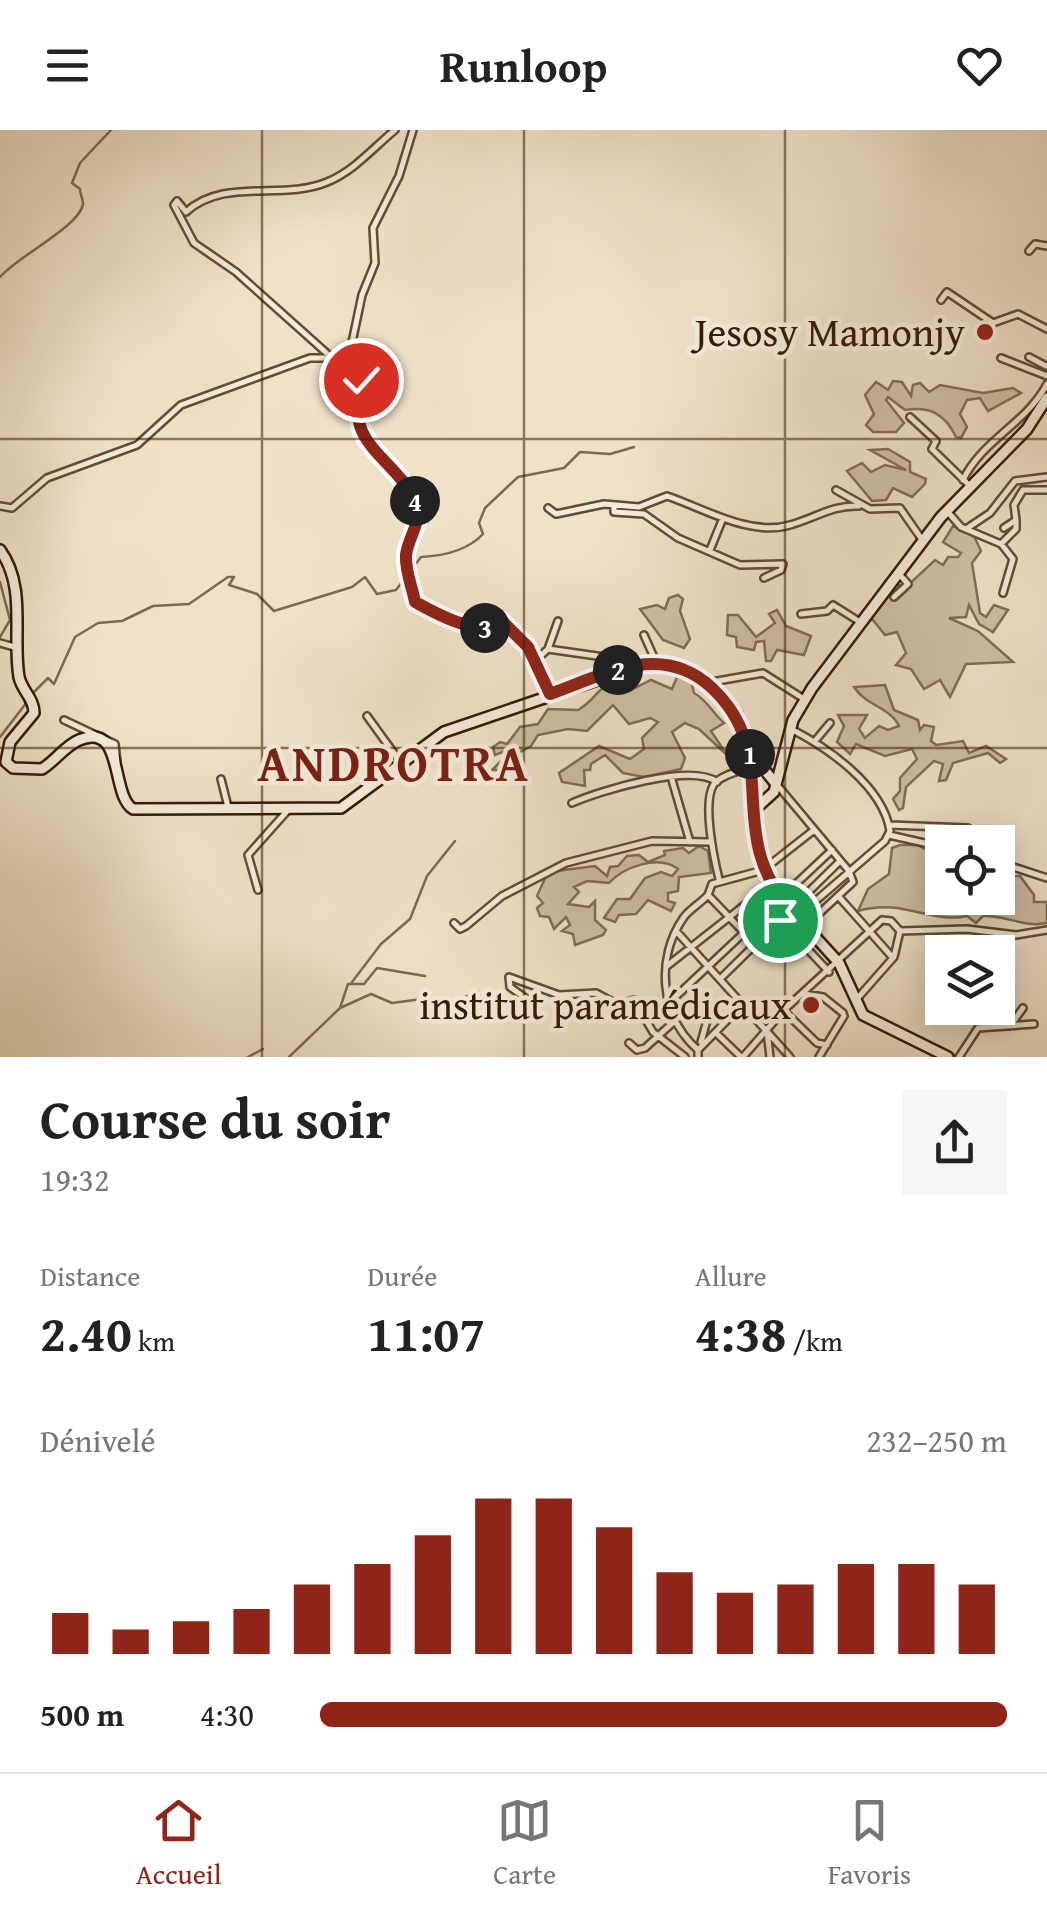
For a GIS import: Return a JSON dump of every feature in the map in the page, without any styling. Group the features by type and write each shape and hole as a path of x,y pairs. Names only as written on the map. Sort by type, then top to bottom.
{"street":[{"path":"395,130 351,169 324,184 209,194 186,212 177,201 174,205 194,243 223,260 366,384 358,400 359,425 415,501 418,519 406,565 415,602 446,618 479,628 502,621 536,660 550,694"},
{"path":"352,375 350,352 362,295 375,263 373,228 399,176 413,130"},
{"path":"1029,251 1035,244 1047,246"},
{"path":"941,300 946,292 994,323 1018,314 1047,329"},
{"path":"0,506 19,504 25,494 47,478 136,445 181,405 310,358 350,352"},
{"path":"1029,356 1047,365"},
{"path":"754,806 776,784 804,699 948,511 967,483 979,453 1031,407 1047,380 1001,358"},
{"path":"967,483 1026,429 1047,398"},
{"path":"910,417 936,441 932,449 967,483"},
{"path":"966,528 990,512 1016,482 1047,478"},
{"path":"836,490 859,506"},
{"path":"1003,544 1018,525 1014,505 1023,490 1047,490"},
{"path":"548,508 556,514 614,505 639,506 667,496 722,518 779,527 834,506 900,508 923,540"},
{"path":"614,505 614,512 644,514 678,538 750,568 770,561 783,564 781,570 764,578"},
{"path":"948,511 966,528 1012,544"},
{"path":"710,550 722,518"},
{"path":"1004,528 1016,520"},
{"path":"1003,544 1013,559 1003,594"},
{"path":"0,550 16,600 19,680 34,713 6,751 6,762 13,768 42,769 75,742 92,738 109,746 117,763"},
{"path":"894,597 908,584 898,573"},
{"path":"801,614 827,611 833,605 860,622"},
{"path":"536,660 548,650 558,621"},
{"path":"644,636 656,662"},
{"path":"0,644 18,648"},
{"path":"548,650 611,658"},
{"path":"64,720 116,744 122,799 133,809 341,808 444,732 640,662 680,666 706,683 737,714 750,752 754,806 769,886 839,963 851,1011"},
{"path":"706,683 763,673 804,699"},
{"path":"366,716 401,764"},
{"path":"815,741 830,723"},
{"path":"720,979 780,920 824,894 889,836 890,825 852,772 815,741 791,729"},
{"path":"750,752 832,850 853,882 795,936"},
{"path":"699,1051 675,1022 669,1004 667,966 677,932 690,910 708,896 718,879 710,842 712,789 717,782 750,769"},
{"path":"572,803 607,788 672,780 695,773 717,782"},
{"path":"222,780 228,810"},
{"path":"672,780 690,842"},
{"path":"258,890 248,855 289,809"},
{"path":"890,825 925,826"},
{"path":"718,879 767,868 814,830"},
{"path":"889,836 925,843"},
{"path":"454,923 460,929 466,926 502,896 566,864 652,841 710,842"},
{"path":"669,1004 832,850"},
{"path":"794,913 840,861"},
{"path":"1015,868 1047,878"},
{"path":"816,885 832,904"},
{"path":"667,966 769,886"},
{"path":"708,896 755,944"},
{"path":"839,898 893,958"},
{"path":"770,908 829,972"},
{"path":"716,1033 742,1057 784,1010 886,919 900,931 967,929 1016,935 1047,930"},
{"path":"819,1057 893,958 900,931"},
{"path":"677,932 790,1057"},
{"path":"535,1005 510,987 509,977 559,995 596,994 618,1005 634,1000 658,1036 684,1057"},
{"path":"804,994 823,997 948,1057"},
{"path":"629,1043 640,1050 700,998"},
{"path":"699,1051 744,1003"},
{"path":"699,1051 710,1006"},
{"path":"1010,1026 1024,1008"},
{"path":"784,1010 817,1043 828,1045"},
{"path":"959,1057 978,1028 1034,1024"},
{"path":"767,1028 770,1057"}],"shaded area":[{"path":"893,381 902,382 911,396 913,385 920,383 929,392 940,385 983,393 1013,388 1021,393 988,411 980,398 967,400 960,414 967,427 961,438 936,413 905,410 888,397 886,400 904,423 896,432 873,432 866,425 874,414 865,395 876,382 888,390"},
{"path":"888,449 910,462 910,472 926,479 925,484 912,497 893,488 886,500 872,501 847,471 862,463 871,472 885,465 906,470 870,450"},
{"path":"953,526 973,534 981,551 972,563 980,613 986,617 994,605 1008,610 993,632 979,624 969,605 966,617 949,618 978,631 1013,662 966,664 950,697 940,680 924,689 911,669 896,665 906,653 897,632 885,635 873,620 864,620 895,582 904,589 935,560 943,565 948,557 958,557 961,553 943,542"},
{"path":"678,595 683,599 680,611 690,639 684,648 663,640 640,609 657,605 665,609 669,598"},
{"path":"777,610 786,626 811,636 804,655 777,650 771,661 766,661 764,641 756,642 754,650 737,647 736,637 727,635 728,615 738,615 756,637 775,623 769,614"},
{"path":"677,677 691,681 694,693 724,723 711,731 727,755 699,729 685,723 672,732 685,758 681,769 644,777 623,773 605,755 591,764 590,770 584,770 585,786 562,782 559,773 599,746 630,759 644,749 642,738 658,722 650,718 629,724 613,705 587,731 568,729 538,735 531,746 511,757 503,770 492,770 509,753 507,750 495,755 493,747 500,742 507,744 520,727 538,724 548,709 578,710 611,686 631,690 651,680 672,689"},
{"path":"885,685 894,710 918,720 920,730 924,725 934,727 931,741 936,745 963,741 969,753 986,746 1006,759 1000,763 988,753 953,763 946,780 939,781 943,764 934,761 906,787 903,808 899,810 893,799 900,791 900,778 917,759 912,749 885,756 856,744 850,754 837,742 844,726 838,715 867,715 859,729 865,738 879,726 888,730 899,726 854,687"},
{"path":"918,845 925,849 925,914 889,907 858,911 868,889 889,874 892,848"},
{"path":"699,846 708,851 711,873 679,877 678,891 668,893 668,901 675,903 671,911 648,900 636,914 619,915 615,922 604,918 617,899 630,899 645,878 661,872 672,876 678,869 651,863 623,872 609,883 587,881 574,887 579,892 568,904 589,907 595,901 595,920 606,930 603,935 575,945 573,934 562,931 570,925 566,917 554,929 549,917 540,916 537,908 543,903 537,896 548,872 595,866 607,876 610,867 618,866 627,856 639,855 648,862 665,855 664,851 683,848 689,853"},
{"path":"1015,876 1020,876 1034,895 1034,902 1047,902 1047,923 983,916 976,923 967,916 932,915 1015,915"}],"waterway":[{"path":"0,277 79,213 83,204 80,189 72,183 80,163 111,130"},
{"path":"31,695 48,678 54,684 75,637 98,623 122,621 153,606 189,604 228,577 234,577 229,585 257,594 274,611 352,587 365,577 377,594 396,590 421,557 454,552 483,534 479,523 485,508 518,477 564,468 580,452 610,454 634,447"},
{"path":"0,582 10,620 0,637"},
{"path":"0,737 27,702"},
{"path":"352,982 381,944 410,919 427,876 455,841"},
{"path":"289,1057 340,1008 348,984 364,984 377,968 425,976"},
{"path":"340,1008 371,994 392,1003 422,999 453,1003 478,991"},
{"path":"248,1057 263,1049"}],"place":[{"name":"Jesosy Mamonjy","path":"985,332"},
{"name":"institut paramédicaux","path":"811,1005"}],"district":[{"name":"ANDROTRA","path":"394,763"}],"route":[{"path":"361,380 366,390 356,409 359,425 415,501 418,519 408,544 406,565 415,602 446,618 479,628 502,621 528,647 550,694 640,662 680,666 698,675 737,714 744,727 750,752 758,854 769,886 791,910 780,920"}]}
